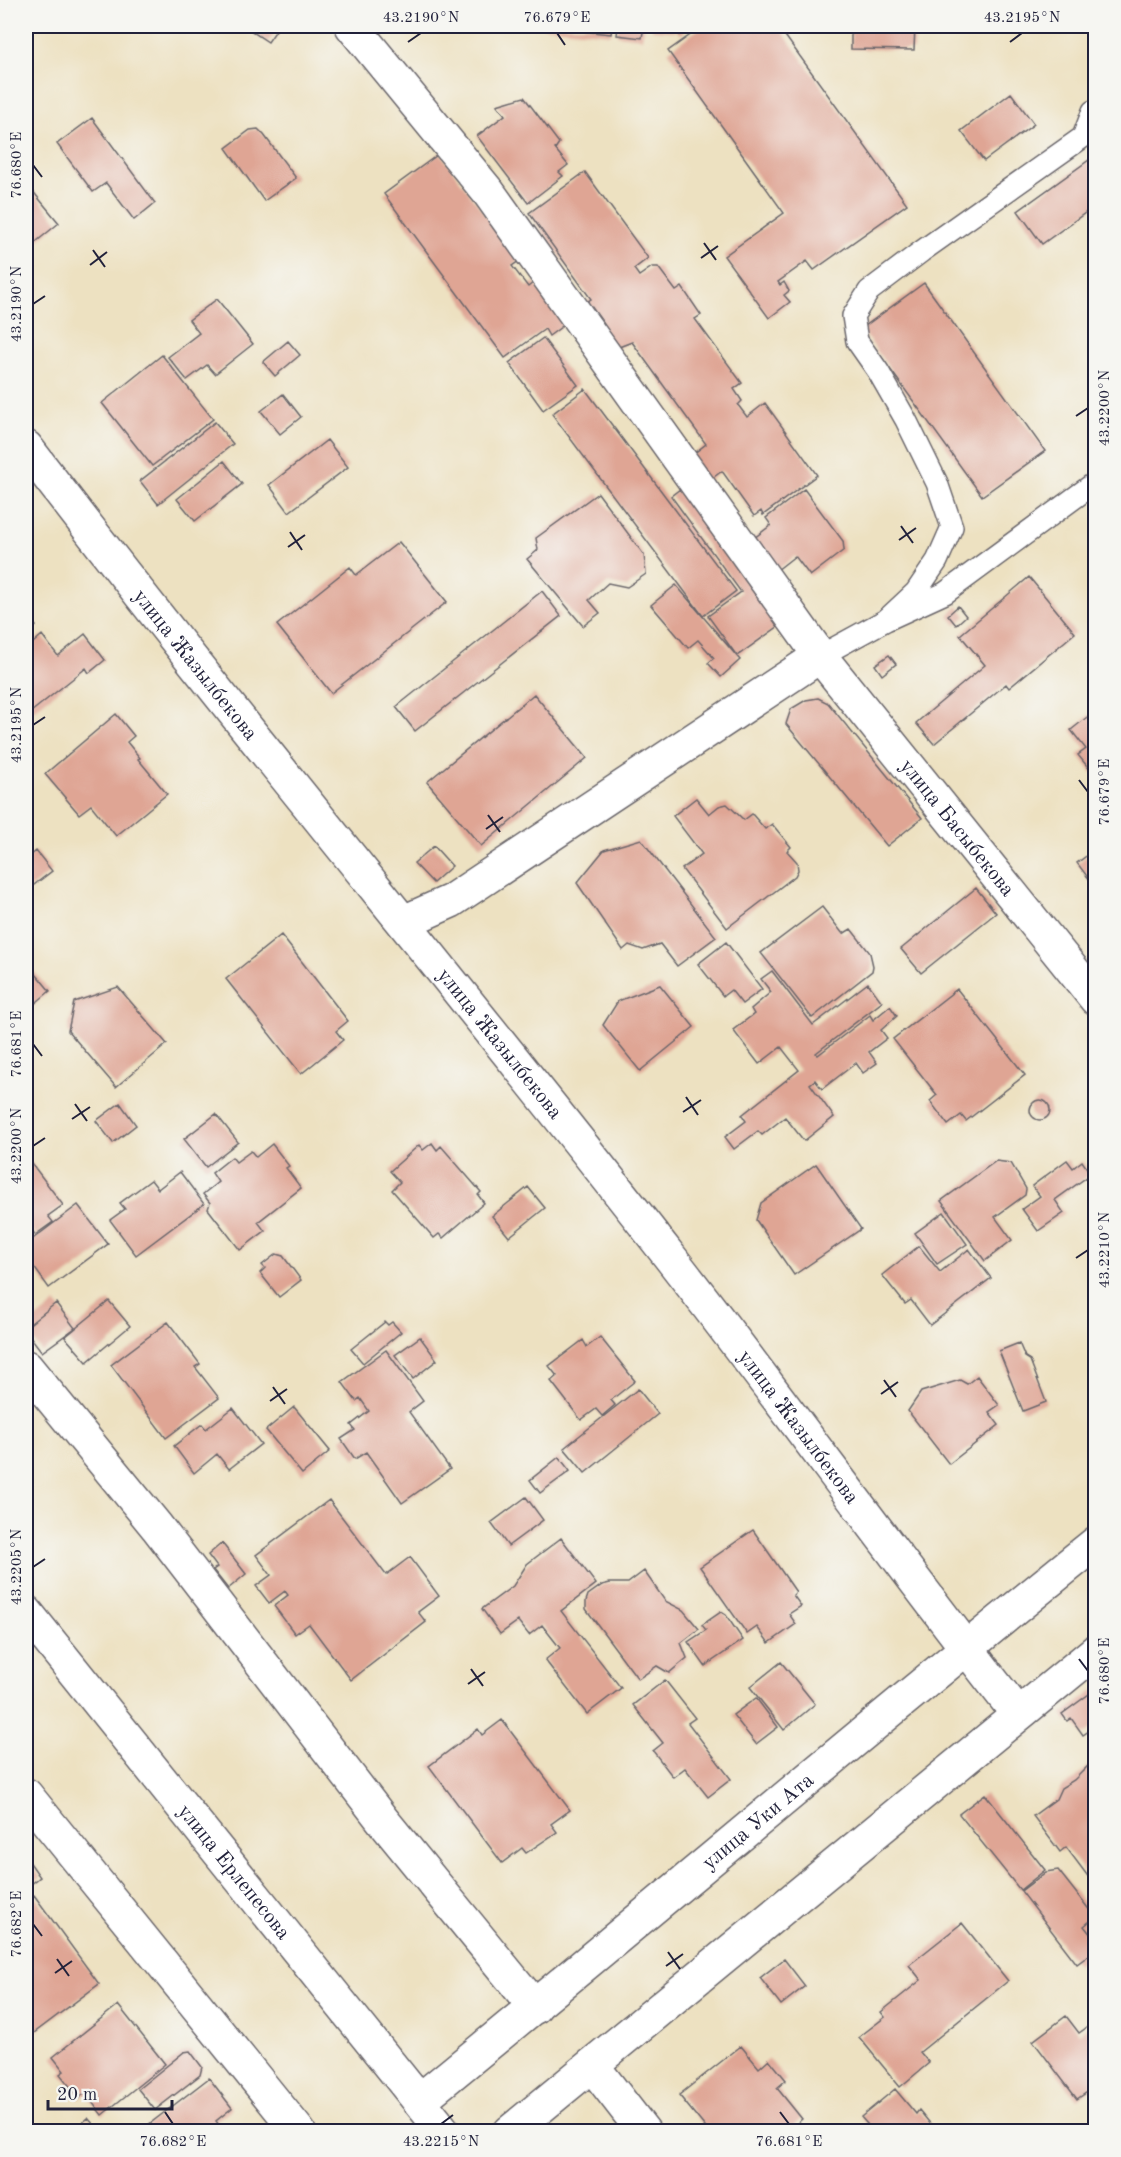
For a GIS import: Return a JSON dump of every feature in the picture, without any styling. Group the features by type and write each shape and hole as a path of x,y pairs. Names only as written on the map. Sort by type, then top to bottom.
{"street":[{"name":"улица Басыбекова","path":"352,26 489,193 820,656 1095,999"},
{"name":"улица Жазылбекова","path":"26,447 122,574 404,922 671,1258 1018,1714"},
{"path":"404,922 451,901 820,656"},
{"path":"26,1366 157,1527 384,1822 535,2007"},
{"name":"улица Уки Ата","path":"420,2100 1095,1543"},
{"name":"улица Ерлепесова","path":"26,1612 444,2132"},
{"path":"510,2132 1095,1651"},
{"path":"26,1796 299,2132"},
{"path":"592,2066 644,2132"}],"lane":[{"path":"886,620 916,592 938,561 952,526 937,483 906,420 857,340 853,316 869,291 1083,137 1092,111"},
{"path":"820,656 886,620 945,593 1095,482"}],"building":[{"path":"244,26 279,26 268,42"},
{"path":"543,26 612,26 611,34"},
{"path":"618,26 644,26 642,38 617,35"},
{"path":"653,26 691,26 680,35 678,31 652,30"},
{"path":"703,26 778,26 907,204 814,270 807,261 778,282 780,285 784,282 789,291 784,295 790,302 769,318 724,256 784,213 668,51"},
{"path":"851,26 915,26 914,50 851,49"},
{"path":"1011,93 1034,124 984,161 961,131"},
{"path":"524,97 559,143 555,149 568,165 559,172 563,176 528,203 477,136 505,115 497,105"},
{"path":"92,118 155,203 134,220 106,183 93,192 57,144"},
{"path":"258,129 296,178 264,201 226,148 250,130"},
{"path":"440,153 519,261 512,266 528,287 534,282 565,324 549,336 545,329 505,358 384,194"},
{"path":"1096,155 1096,205 1042,244 1018,211"},
{"path":"585,172 648,258 634,269 639,276 652,267 658,267 676,291 682,287 701,315 695,319 742,383 734,389 742,401 738,405 747,417 765,403 817,475 763,515 761,511 754,516 722,471 702,486 684,461 706,444 632,342 611,350 579,307 591,299 529,213"},
{"path":"26,183 59,223 26,250"},
{"path":"924,283 1045,451 982,496 861,329"},
{"path":"217,299 253,344 215,374 207,365 187,380 168,357 199,333 189,320"},
{"path":"543,338 578,385 543,410 509,363"},
{"path":"288,341 300,355 275,376 263,362"},
{"path":"162,355 213,419 152,466 102,403"},
{"path":"585,389 736,591 703,616 552,414"},
{"path":"283,394 301,417 280,434 261,411"},
{"path":"215,422 233,444 158,504 140,481"},
{"path":"327,440 348,467 289,512 269,485"},
{"path":"224,461 242,484 195,521 177,499"},
{"path":"680,489 779,626 737,656 708,616 741,592 671,496"},
{"path":"804,489 843,541 844,550 810,576 795,556 772,574 749,542 771,525 766,518"},
{"path":"598,493 644,555 646,574 627,587 608,583 589,600 600,613 583,626 527,559 538,550 536,538"},
{"path":"399,542 447,602 331,693 277,625 350,567 356,575"},
{"path":"1029,577 1075,633 1009,688 1006,684 934,744 916,723 985,665 960,635"},
{"path":"676,585 740,660 721,677 708,663 714,658 698,640 688,648 651,605"},
{"path":"542,591 561,616 415,731 396,707"},
{"path":"958,606 966,616 956,625 948,615"},
{"path":"26,613 36,626 26,634"},
{"path":"85,634 105,660 89,673 86,668 26,716 26,649 42,635 58,656"},
{"path":"889,655 896,664 882,675 875,665"},
{"path":"534,694 587,758 481,846 427,782"},
{"path":"818,698 828,703 922,818 887,846 786,724 791,709 806,700"},
{"path":"1096,710 1096,777 1078,755 1086,749 1071,730"},
{"path":"116,714 134,736 127,742 167,794 116,836 91,805 79,814 45,774"},
{"path":"696,798 709,814 719,806 727,804 744,820 752,814 765,829 772,824 791,847 787,851 797,862 798,870 795,876 727,928 682,869 702,854 673,816"},
{"path":"641,839 716,937 677,966 660,944 643,950 629,945 623,950 577,883 604,850"},
{"path":"434,846 452,866 433,883 414,863"},
{"path":"1096,849 1096,888 1077,863"},
{"path":"36,851 52,871 26,891 26,853 29,857"},
{"path":"976,888 996,913 921,973 901,949"},
{"path":"822,907 843,934 851,929 870,953 873,966 872,971 812,1018 761,953"},
{"path":"281,935 348,1021 336,1031 343,1040 301,1074 226,979"},
{"path":"726,942 762,989 742,1004 731,990 723,996 698,964"},
{"path":"26,962 50,991 26,1011"},
{"path":"772,971 813,1025 868,983 882,1002 816,1053 818,1055 870,1015 873,1020 890,1006 897,1016 881,1030 887,1038 869,1052 877,1063 863,1073 856,1063 822,1089 815,1080 810,1084 834,1117 804,1141 785,1117 762,1135 758,1131 734,1149 725,1137 746,1121 742,1115 799,1070 781,1047 759,1064 733,1030 754,1014 751,1009 771,992 761,979"},
{"path":"660,985 694,1027 640,1071 603,1025 618,1001"},
{"path":"118,987 167,1044 116,1087 68,1031 74,1002"},
{"path":"957,989 1025,1075 966,1121 961,1115 948,1125 930,1101 937,1095 893,1039"},
{"path":"1036,1100 1044,1100 1050,1106 1050,1114 1044,1120 1036,1120 1030,1114 1030,1106"},
{"path":"120,1103 136,1125 113,1143 96,1121"},
{"path":"216,1114 238,1142 206,1167 184,1139"},
{"path":"432,1143 437,1150 441,1146 481,1192 478,1195 484,1203 443,1238 439,1234 434,1238 392,1190 400,1182 390,1171 419,1145 423,1150"},
{"path":"272,1144 289,1166 286,1168 301,1188 258,1222 265,1231 240,1250 208,1209 210,1203 203,1194 218,1182 212,1173 232,1157 236,1162 251,1151 256,1157"},
{"path":"26,1156 63,1205 48,1216 53,1222 35,1235 32,1230 26,1234"},
{"path":"1067,1160 1073,1168 1082,1161 1091,1174 1055,1200 1064,1213 1038,1231 1022,1209 1040,1196 1032,1186"},
{"path":"996,1161 1011,1163 1026,1189 1025,1195 995,1217 1012,1240 985,1261 941,1201"},
{"path":"816,1164 861,1229 794,1275 756,1220 761,1203"},
{"path":"180,1172 204,1204 136,1255 110,1220 125,1209 120,1203 151,1180 158,1189"},
{"path":"528,1187 545,1208 509,1237 492,1216"},
{"path":"78,1205 108,1244 49,1288 26,1256 26,1244"},
{"path":"944,1212 967,1244 937,1264 915,1233"},
{"path":"919,1246 940,1272 969,1249 991,1278 930,1325 911,1300 905,1304 882,1275"},
{"path":"276,1254 283,1256 301,1280 279,1297 260,1273 265,1268 262,1265"},
{"path":"109,1301 130,1326 87,1362 65,1337"},
{"path":"56,1303 75,1328 42,1352 26,1331 26,1327"},
{"path":"168,1322 200,1364 195,1367 219,1398 166,1438 111,1365"},
{"path":"385,1322 388,1325 392,1322 401,1332 363,1363 351,1349"},
{"path":"420,1337 437,1360 413,1379 395,1355"},
{"path":"600,1337 635,1381 611,1400 615,1405 602,1416 596,1409 581,1420 551,1381 557,1376 549,1366 583,1340 587,1347"},
{"path":"1019,1343 1025,1357 1030,1360 1046,1402 1023,1411 999,1351"},
{"path":"386,1350 423,1401 409,1412 450,1469 402,1503 366,1452 355,1459 341,1439 355,1430 351,1425 369,1411 360,1398 356,1401 342,1382"},
{"path":"977,1376 999,1405 989,1412 999,1425 949,1464 908,1411 921,1392 960,1380 967,1384"},
{"path":"638,1389 658,1414 585,1473 564,1448"},
{"path":"294,1407 330,1451 302,1474 266,1430"},
{"path":"233,1408 261,1444 229,1469 217,1454 194,1473 174,1446 202,1424 206,1429"},
{"path":"559,1457 570,1471 540,1493 530,1480"},
{"path":"526,1497 543,1520 508,1546 491,1523"},
{"path":"329,1500 386,1575 410,1557 439,1596 418,1612 426,1622 351,1680 309,1624 295,1634 274,1606 288,1595 285,1591 269,1603 256,1586 271,1575 256,1555"},
{"path":"753,1530 796,1592 793,1595 801,1606 789,1614 796,1624 769,1643 757,1627 747,1634 700,1567"},
{"path":"561,1538 596,1584 561,1611 621,1688 587,1714 545,1660 560,1648 542,1625 529,1635 518,1621 500,1634 482,1609 513,1586 527,1564"},
{"path":"222,1543 246,1574 228,1589 213,1570 217,1567 208,1555"},
{"path":"644,1571 665,1601 683,1610 699,1629 681,1643 687,1658 669,1673 657,1666 638,1679 586,1609 586,1601 588,1595 602,1585 628,1583"},
{"path":"721,1612 726,1615 743,1640 705,1666 688,1642 706,1630 702,1625"},
{"path":"781,1662 815,1704 784,1730 750,1687"},
{"path":"665,1680 695,1718 688,1723 731,1779 708,1797 685,1768 673,1777 653,1751 663,1743 633,1705"},
{"path":"1096,1689 1096,1726 1083,1735 1071,1718 1067,1721 1062,1714"},
{"path":"756,1698 778,1727 756,1744 733,1715"},
{"path":"502,1720 570,1810 551,1824 557,1832 526,1853 522,1848 502,1863 429,1766 478,1729 482,1735"},
{"path":"1096,1763 1096,1887 1066,1847 1060,1852 1033,1816 1056,1799 1061,1788 1074,1780 1089,1765"},
{"path":"985,1794 1045,1870 1020,1890 959,1814"},
{"path":"26,1857 40,1877 26,1888"},
{"path":"1058,1870 1095,1917 1084,1926 1096,1941 1096,1950 1077,1964 1021,1891 1046,1872"},
{"path":"34,1895 99,1984 26,2039 26,1901"},
{"path":"962,1923 1008,1981 920,2052 929,2063 900,2087 859,2037 885,2017 881,2012 921,1980 909,1965"},
{"path":"784,1959 805,1986 781,2005 760,1978"},
{"path":"118,2005 165,2064 102,2115 85,2093 79,2098 60,2074 64,2071 53,2057"},
{"path":"1066,2016 1079,2033 1096,2021 1096,2086 1077,2099 1033,2041"},
{"path":"741,2046 759,2068 769,2059 786,2080 777,2088 802,2119 787,2132 709,2132 679,2095"},
{"path":"190,2051 202,2067 200,2075 155,2110 138,2089 184,2052"},
{"path":"209,2078 232,2108 216,2121 224,2132 139,2132"},
{"path":"895,2089 916,2114 919,2110 937,2132 874,2132 861,2117"},
{"path":"88,2118 100,2132 72,2132"}]}
